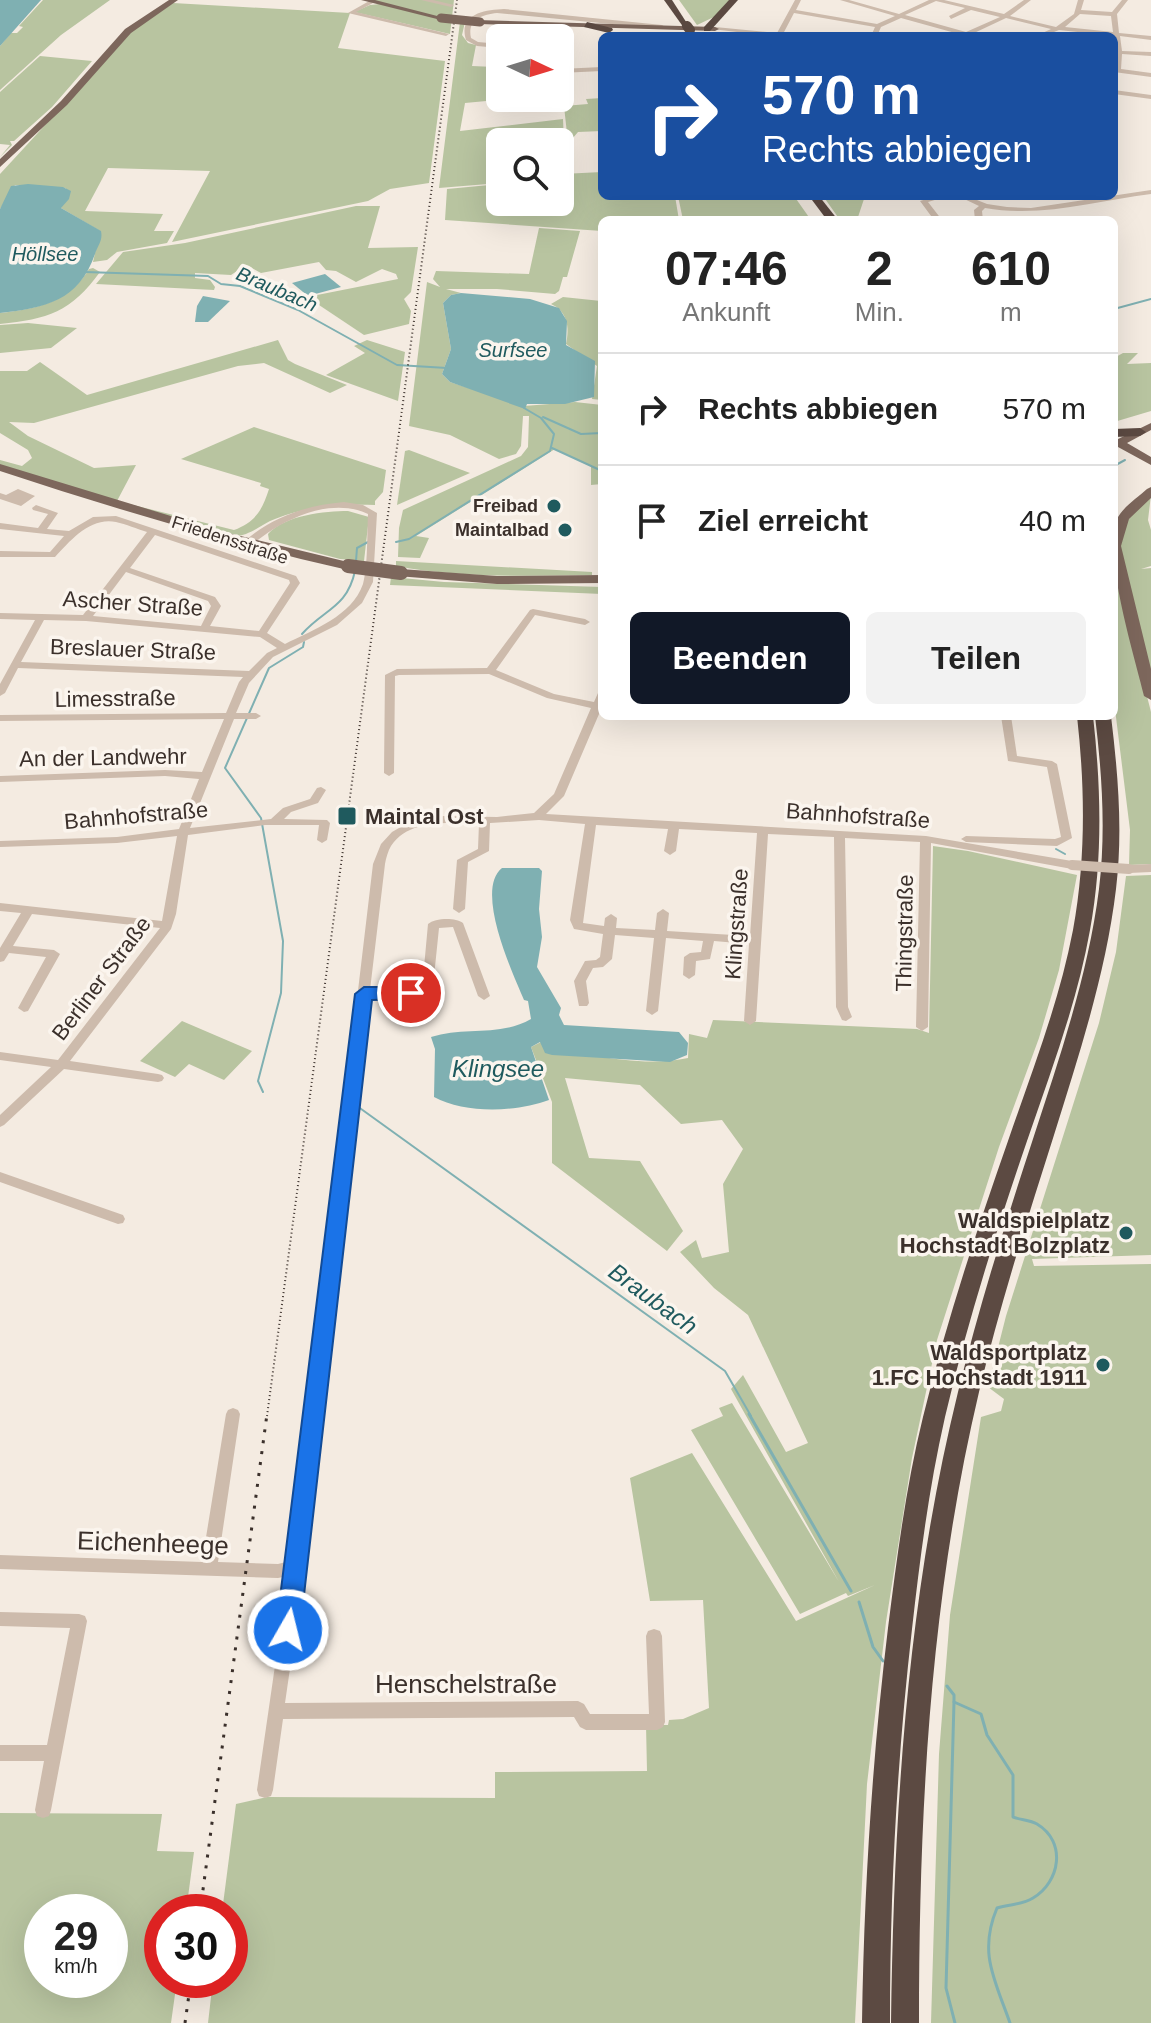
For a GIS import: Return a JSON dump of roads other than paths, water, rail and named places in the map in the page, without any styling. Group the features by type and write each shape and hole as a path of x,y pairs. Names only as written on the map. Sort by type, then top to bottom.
{"highway":[{"path":"657,0 685,30"},
{"path":"714,27 735,0"},
{"path":"670,2 685,30"},
{"path":"587,25 613,28"},
{"path":"714,27 733,31"},
{"path":"817,200 830,216"},
{"path":"1118,440 1146,429"},
{"path":"876,2023 885,1771 911,1537 933,1420 954,1337 984,1237 1047,1059 1076,959 1086,898 1092,815 1085,720"},
{"path":"905,2023 917,1728 939,1544 961,1424 982,1340 1036,1158 1072,1054 1096,962 1108,890 1112,817 1111,771 1104,720"}],"main road":[{"path":"0,161 64,103 128,31 172,0"},
{"path":"368,1 441,18 587,25"},
{"path":"613,28 714,27"},
{"path":"1118,442 1151,462"},
{"path":"1118,442 1140,448 1151,462"},
{"path":"0,467 137,513 348,566 515,581 598,579"},
{"path":"1118,533 1123,518 1151,491"},
{"path":"1118,572 1151,696"}],"street":[{"path":"424,0 451,5"},
{"path":"514,12 524,0"},
{"path":"782,32 798,0"},
{"path":"843,0 958,32"},
{"path":"854,4 862,0"},
{"path":"792,11 878,26 935,0 1088,32"},
{"path":"976,32 1027,0"},
{"path":"1080,12 1081,0"},
{"path":"1116,32 1114,14 1125,0"},
{"path":"368,1 351,13 446,34"},
{"path":"951,17 970,8"},
{"path":"486,46 467,38 466,26 492,12 514,12 613,28 642,23 662,27"},
{"path":"1048,32 1080,12 1114,14"},
{"path":"876,32 878,26"},
{"path":"733,31 745,32"},
{"path":"1118,36 1151,38"},
{"path":"1118,52 1151,54"},
{"path":"574,70 598,69"},
{"path":"1118,70 1151,75"},
{"path":"1118,93 1151,97"},
{"path":"1118,198 1151,192"},
{"path":"928,200 924,201 935,216"},
{"path":"971,200 984,205 1046,210 1104,200"},
{"path":"979,216 978,210 984,205"},
{"path":"248,543 266,527 295,514 324,507 367,508 374,515 368,582 359,601 334,623 283,647 249,674"},
{"path":"36,508 54,513 40,531"},
{"name":"Friedensstraße","path":"0,554 52,555 71,534 96,519 121,520 296,580 262,634"},
{"path":"0,526 71,534"},
{"path":"266,527 262,534 264,541 281,551"},
{"path":"86,618 153,531"},
{"path":"125,569 212,599 216,606 204,629"},
{"path":"490,671 533,612 585,622"},
{"name":"Ascher Straße","path":"0,616 86,618 262,634"},
{"path":"0,693 41,617"},
{"path":"262,634 283,647"},
{"name":"Breslauer Straße","path":"15,665 249,674"},
{"path":"389,773 390,675 397,672 490,671 551,696 598,700"},
{"name":"Berliner Straße","path":"0,1122 61,1065 167,925 183,832 249,674"},
{"path":"543,812 559,796 598,705"},
{"name":"Limesstraße","path":"0,718 250,716"},
{"path":"966,839 1057,843 1066,840 1052,764 1012,759 1007,720"},
{"name":"An der Landwehr","path":"0,779 165,773 206,776"},
{"name":"Bahnhofstraße","path":"265,822 314,801 321,790"},
{"name":"Bahnhofstraße","path":"364,994 380,857 397,833 424,822 485,820 543,812 561,819 674,825 721,834 763,829 926,839 1072,865 1151,868"},
{"path":"459,909 463,860 483,851 485,820"},
{"path":"591,820 576,923 581,928 610,924 660,934 755,940"},
{"name":"Bahnhofstraße","path":"0,844 117,840 265,822 323,822 322,840"},
{"path":"670,851 674,825"},
{"name":"Klingstraße","path":"750,1021 763,829"},
{"path":"839,834 842,1007 846,1017"},
{"name":"Thingstraße","path":"922,1027 926,839"},
{"path":"0,907 167,925"},
{"path":"3,953 29,910"},
{"path":"652,1011 663,913"},
{"path":"265,1790 298,1558 364,994 428,993 434,924 457,923 484,996"},
{"path":"583,1003 580,981 589,964 599,964 606,959 610,924"},
{"path":"689,975 690,957 706,956 709,937"},
{"path":"3,953 54,954 24,1008"},
{"path":"0,1056 158,1078"},
{"path":"0,1177 118,1219"},
{"path":"209,1568 233,1414"},
{"name":"Eichenheege","path":"0,1562 278,1571 291,1568 298,1558"},
{"path":"0,1619 79,1621 43,1810"},
{"name":"Henschelstraße","path":"276,1711 578,1709 586,1722 657,1722 654,1636"},
{"path":"0,1753 54,1753"}],"water":[{"path":"0,0 41,0 0,46"},
{"name":"Höllsee","path":"11,186 63,187 71,191 61,208 101,231 101,240 88,270 70,292 46,305 0,313 0,209"},
{"path":"325,274 341,287 308,296 292,283"},
{"name":"Surfsee","path":"461,293 530,299 559,308 567,321 566,345 595,361 594,397 565,404 527,404 525,409 450,382 442,374 451,349 443,303 451,295"},
{"path":"203,296 230,301 208,322 195,322 197,306"},
{"name":"Klingsee","path":"502,868 539,868 542,871 539,909 542,937 537,967 561,1008 559,1015 564,1025 679,1032 688,1043 687,1055 670,1062 552,1055 545,1053 540,1042 531,1047 549,1100 507,1109 476,1109 434,1097 435,1049 431,1037 507,1028 531,1019 528,1001 524,1000 512,972 494,913 494,879"}],"waterway":[{"name":"Braubach","path":"85,272 208,276 221,284 240,286 298,310 397,365 447,368"},
{"path":"1118,308 1151,299"},
{"name":"Braubach","path":"396,542 409,539 550,451 554,434 541,418 524,408"},
{"path":"543,417 581,434 598,433"},
{"path":"552,448 598,469"},
{"path":"1118,464 1125,460"},
{"name":"Braubach","path":"356,561 357,548 368,542"},
{"name":"Braubach","path":"302,634 341,601 355,571"},
{"name":"Braubach","path":"263,1092 258,1081 281,993 283,941 261,818 225,768 269,668 303,647 304,642"},
{"path":"1056,849 1065,854"},
{"name":"Braubach","path":"357,1106 725,1371 751,1416"},
{"name":"Braubach","path":"749,1414 851,1591"},
{"name":"Braubach","path":"859,1602 873,1647 883,1661"},
{"name":"Braubach","path":"947,1686 954,1695 954,1702"},
{"name":"Braubach","path":"954,1702 981,1714 987,1735 1013,1775 1013,1817 1037,1824 1047,1832 1056,1851 1054,1872 1042,1891 1025,1902 997,1908 991,1924 991,1966 1010,2023"},
{"path":"954,1702 946,1988 955,2023"}],"railway":[{"path":"267,1416 457,0"},
{"path":"202,1894 267,1414"},
{"path":"185,2023 188,1998"}],"place":[{"name":"Freibad","path":"554,506"},
{"name":"Maintalbad","path":"565,530"},
{"name":"Maintal Ost","path":"347,816"},
{"name":"Waldspielplatz Hochstadt Bolzplatz","path":"1126,1233"},
{"name":"Waldsportplatz 1.FC Hochstadt 1911","path":"1103,1365"}]}
